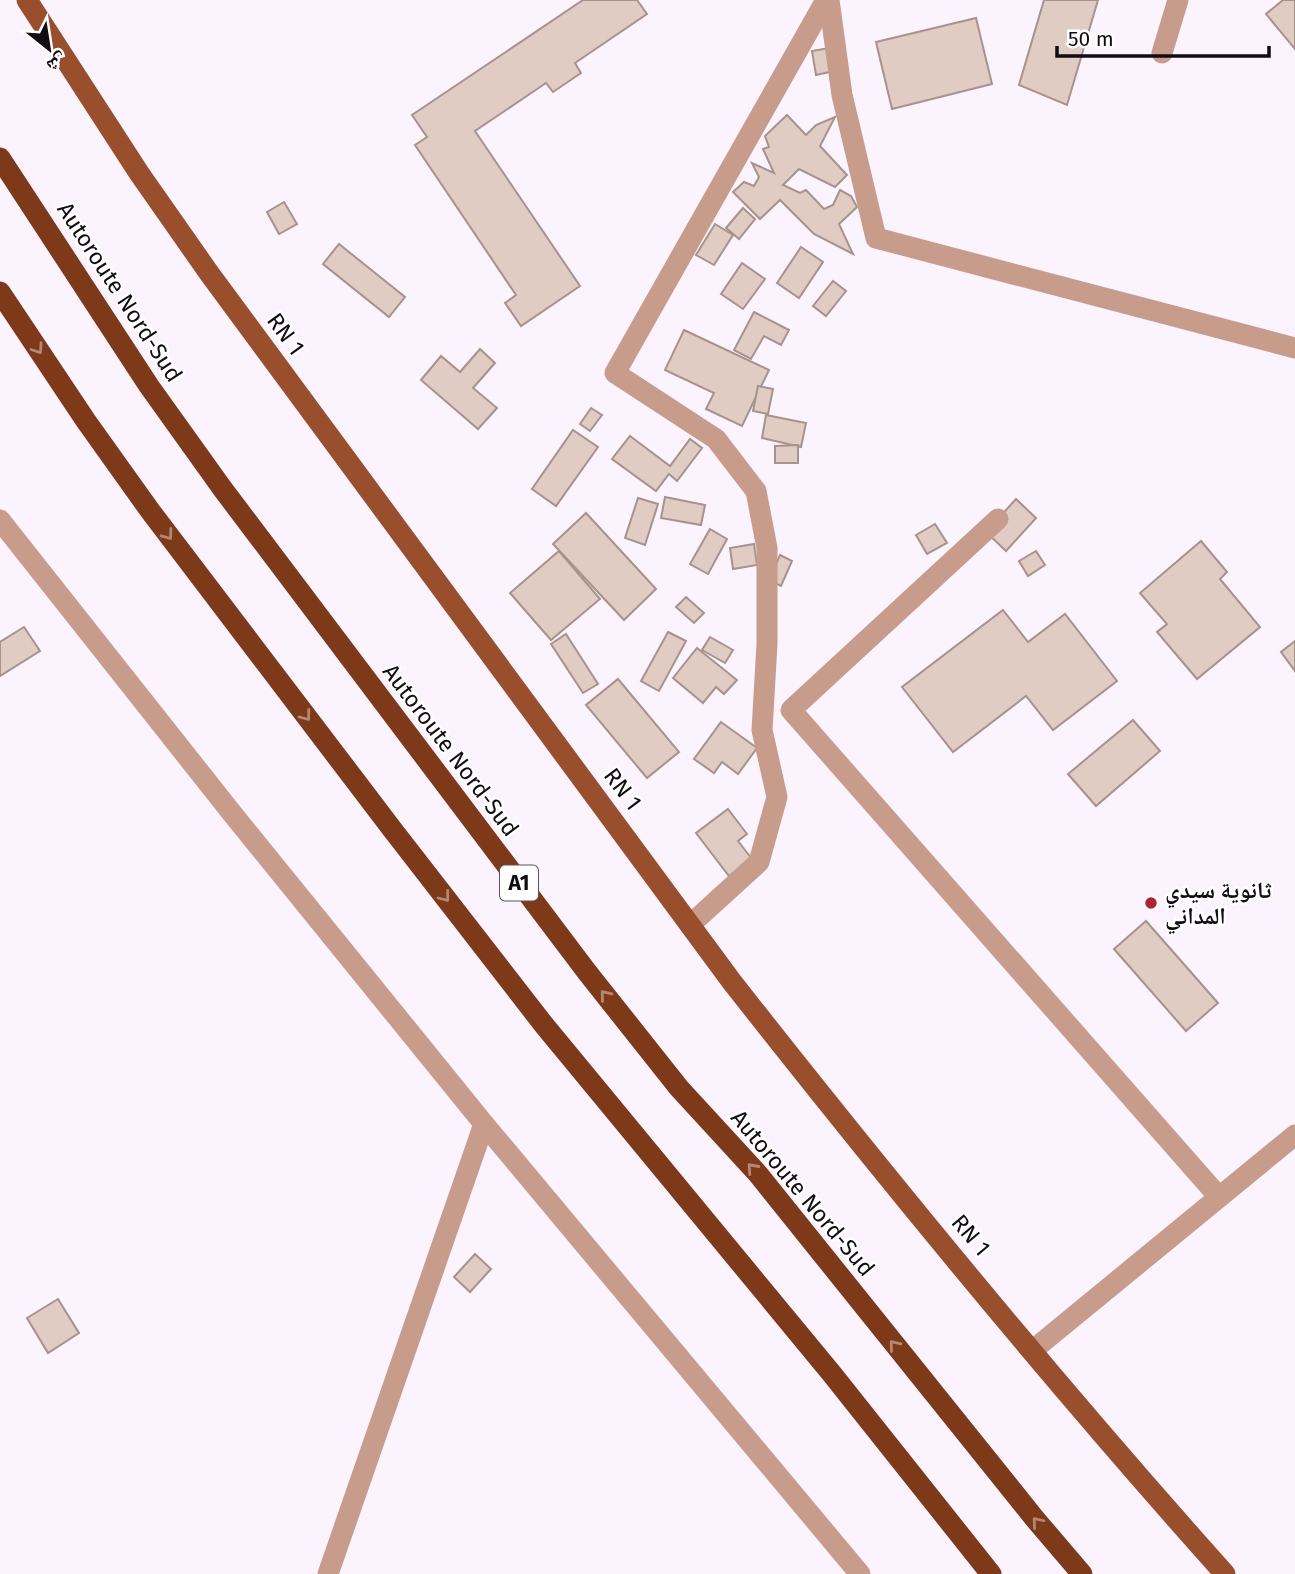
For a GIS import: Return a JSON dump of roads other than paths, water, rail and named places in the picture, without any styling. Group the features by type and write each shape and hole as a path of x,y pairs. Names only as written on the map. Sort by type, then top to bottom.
{"highway":[{"name":"Autoroute Nord-Sud","path":"0,158 149,386 215,478 578,961 679,1088 758,1174 1082,1574"},
{"path":"0,292 151,512 434,883 615,1113 832,1374 992,1574"}],"main road":[{"name":"RN 1","path":"27,0 139,173 209,273 732,982 820,1094 1033,1350 1161,1503 1225,1574"}],"street":[{"path":"690,925 759,862 777,797 762,730 767,643 767,548 756,491 716,439 615,373 828,0"},
{"path":"828,0 842,95 876,238 1295,348"},
{"path":"1162,53 1178,0"},
{"path":"998,519 792,710 1219,1197"},
{"path":"0,520 231,812 484,1124 860,1574"},
{"path":"328,1574 484,1124"},
{"path":"1033,1350 1295,1135"}],"place":[{"name":"ثانوية سيدي المداني","path":"1151,903"}]}
